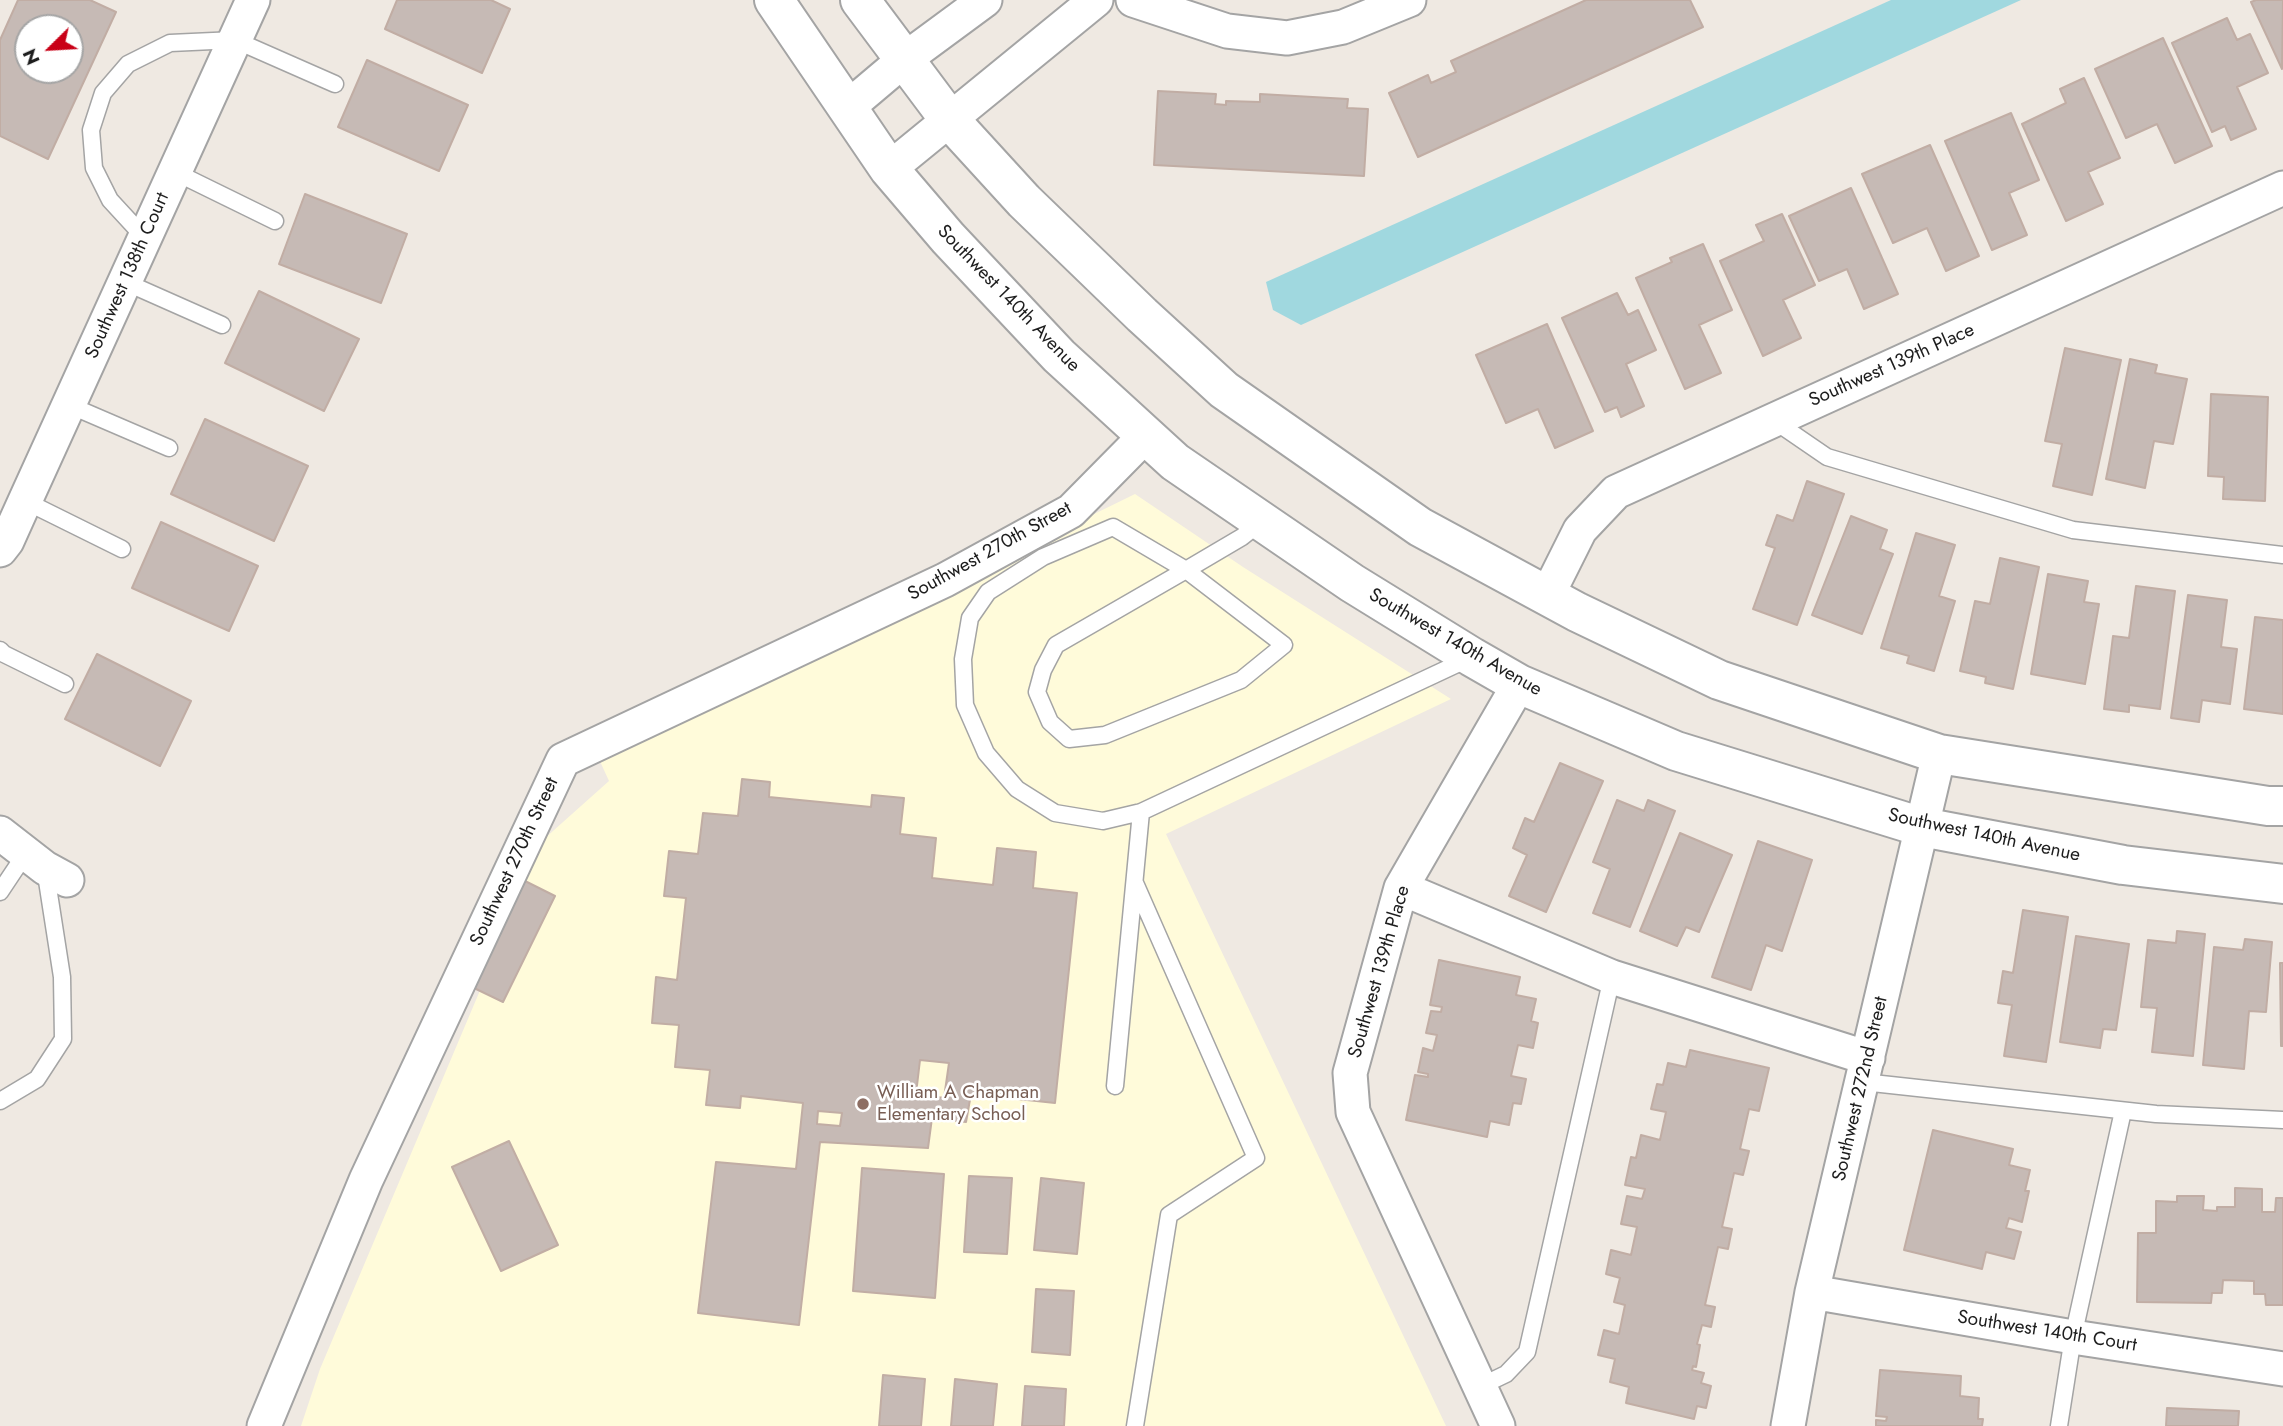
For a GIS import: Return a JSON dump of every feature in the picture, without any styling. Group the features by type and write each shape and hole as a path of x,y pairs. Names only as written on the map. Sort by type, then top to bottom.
{"street":[{"name":"Southwest 138th Court","path":"0,550 7,541 254,0"},
{"path":"774,0 889,169 1096,0"},
{"path":"860,0 950,119 1024,201 1142,315 1224,390 1420,527 1547,596 1719,680 1939,754 2268,806 2283,806"},
{"path":"848,108 905,59 985,0"},
{"path":"1133,0 1227,32 1287,38 1343,27 1409,0"},
{"name":"Southwest 140th Avenue","path":"889,169 948,238 1059,356 1175,462 1352,583 1519,684 1676,751 1922,827 2123,864 2283,884"},
{"name":"Southwest 139th Place","path":"1547,596 1580,530 1616,492 2283,188"},
{"name":"Southwest 270th Street","path":"264,1426 366,1180 563,760 945,580 1071,511 1146,435"},
{"name":"Southwest 139th Place","path":"1498,1426 1353,1112 1350,1073 1401,888 1519,684"},
{"name":"Southwest 272nd Street","path":"1788,1426 1812,1292 1939,754"},
{"path":"0,833 46,867"},
{"path":"1401,888 1612,977 1866,1070"},
{"name":"Southwest 140th Court","path":"1812,1292 2073,1337 2283,1369"}],"lane":[{"path":"145,238 110,200 94,168 91,130 103,93 128,64 170,43 235,40 335,84"},
{"path":"175,172 275,221"},
{"path":"125,282 222,325"},
{"path":"69,405 169,447"},
{"path":"1773,421 1827,457 2073,530 2283,555"},
{"path":"25,501 122,549"},
{"path":"1262,521 1242,537 1186,570 1056,645 1043,670 1037,692 1050,722 1069,739 1105,735 1241,680 1284,645 1186,570 1113,527 1043,557 988,592 970,618 963,659 965,705 986,753 1017,789 1055,813 1103,821 1141,812 1472,657"},
{"path":"0,650 65,684"},
{"path":"1115,1086 1141,812"},
{"path":"0,892 46,867 62,976 63,1039 37,1079 0,1101"},
{"path":"1135,883 1256,1158 1169,1214 1135,1426"},
{"path":"1480,1386 1506,1374 1527,1352 1612,977"},
{"path":"1866,1070 2123,1111 2283,1120"},
{"path":"2059,1426 2073,1337 2123,1111"}],"shaded area":[{"name":"William A Chapman Elementary School","path":"1135,494 1243,567 1451,699 1166,834 1446,1426 301,1426 320,1369 544,839 609,781 598,757"}],"water":[{"path":"1891,0 2021,0 1301,325 1273,310 1266,282"}],"building":[{"path":"18,0 90,0 116,12 84,81 84,14 14,14 14,84 83,84 48,159 0,136 0,40"},
{"path":"397,0 491,0 510,9 482,73 385,29"},
{"path":"1586,0 1690,0 1703,27 1418,157 1389,93 1428,75 1431,83 1456,72 1451,61"},
{"path":"2283,0 2282,69 2251,2"},
{"path":"2227,18 2237,40 2250,34 2268,73 2237,87 2256,129 2231,140 2225,126 2212,132 2172,43"},
{"path":"2163,38 2212,146 2175,163 2157,124 2126,138 2095,69"},
{"path":"367,60 468,105 439,171 338,127"},
{"path":"2084,78 2120,158 2088,172 2103,204 2066,221 2022,124 2066,103 2060,89"},
{"path":"1158,91 1216,94 1215,104 1226,105 1226,101 1260,102 1260,94 1348,99 1347,108 1368,109 1364,176 1154,165"},
{"path":"2011,113 2039,180 2009,193 2027,235 1992,250 1945,141"},
{"path":"1930,145 1979,256 1946,271 1927,228 1893,243 1862,174"},
{"path":"1851,188 1898,294 1864,309 1847,269 1819,281 1789,216"},
{"path":"305,194 407,234 381,303 279,264"},
{"path":"1782,214 1815,285 1783,300 1801,338 1763,356 1720,261 1764,241 1756,225"},
{"path":"1703,244 1732,310 1699,325 1721,373 1685,389 1636,278 1672,262 1670,258"},
{"path":"259,291 359,339 324,411 225,363"},
{"path":"1617,293 1628,315 1638,310 1656,350 1626,364 1644,406 1621,417 1617,407 1605,412 1562,318"},
{"path":"1547,324 1593,431 1555,448 1538,409 1506,423 1476,355"},
{"path":"2065,348 2121,360 2092,495 2053,486 2062,444 2045,441"},
{"path":"2130,359 2157,365 2155,373 2187,379 2173,444 2154,441 2145,488 2106,479"},
{"path":"2211,394 2268,397 2265,501 2223,499 2224,477 2208,476"},
{"path":"205,419 308,466 274,541 171,494"},
{"path":"1807,481 1844,494 1797,625 1753,609 1775,548 1766,545 1777,515 1793,521"},
{"path":"1851,516 1887,530 1880,549 1893,554 1862,634 1812,615"},
{"path":"161,522 258,566 229,631 132,588"},
{"path":"1916,533 1955,545 1939,596 1955,601 1934,671 1907,663 1909,656 1881,648"},
{"path":"2000,558 2039,567 2013,689 1985,683 1986,677 1960,671 1975,601 1990,604"},
{"path":"2048,574 2088,581 2084,602 2099,604 2085,684 2031,674"},
{"path":"2136,586 2175,591 2160,709 2129,705 2129,712 2104,709 2113,636 2129,638"},
{"path":"2188,595 2227,600 2221,647 2237,649 2230,704 2202,700 2199,722 2171,718"},
{"path":"2255,617 2283,620 2283,714 2244,709"},
{"path":"97,654 191,701 160,766 65,719"},
{"path":"1560,763 1603,781 1546,912 1509,896 1527,855 1513,848 1525,818 1534,822"},
{"path":"742,779 770,782 769,797 871,807 872,795 904,798 900,834 936,838 932,878 993,885 997,848 1036,852 1033,888 1077,893 1055,1103 971,1094 966,1122 932,1118 928,1148 820,1142 799,1325 698,1313 716,1162 796,1169 803,1103 741,1096 740,1108 706,1105 710,1070 675,1067 679,1025 652,1023 656,977 677,980 686,898 664,896 669,851 698,854 703,813 738,816","holes":["920,1060 949,1063 944,1098 916,1094","818,1111 842,1113 840,1126 817,1124"]},
{"path":"1617,800 1644,811 1648,800 1675,811 1630,927 1593,913 1610,869 1593,862"},
{"path":"1680,833 1732,855 1699,932 1686,927 1677,946 1640,931"},
{"path":"1758,841 1812,860 1782,951 1766,945 1751,990 1712,977"},
{"path":"525,881 555,896 503,1002 474,988"},
{"path":"2023,910 2068,917 2046,1062 2004,1056 2012,1005 1998,1003 2003,971 2013,973"},
{"path":"2177,931 2205,934 2193,1056 2152,1052 2157,1008 2141,1007 2148,940 2176,943"},
{"path":"2076,936 2129,944 2116,1030 2103,1029 2100,1048 2060,1042"},
{"path":"2245,939 2272,942 2266,1012 2249,1011 2244,1069 2203,1065 2214,947 2243,950"},
{"path":"1439,960 1520,977 1516,995 1536,999 1531,1021 1538,1023 1533,1048 1518,1045 1511,1076 1526,1079 1521,1104 1513,1103 1509,1125 1490,1121 1487,1137 1406,1120 1415,1075 1428,1077 1428,1074 1418,1072 1423,1048 1433,1051 1437,1035 1426,1033 1431,1011 1441,1012 1442,1007 1430,1005"},
{"path":"2280,963 2283,963 2283,1046 2281,1046"},
{"path":"1690,1050 1769,1068 1759,1111 1749,1109 1740,1149 1749,1151 1743,1175 1734,1173 1722,1227 1732,1229 1728,1249 1718,1247 1705,1305 1715,1307 1711,1327 1702,1325 1697,1344 1700,1345 1696,1367 1693,1366 1692,1370 1704,1373 1701,1383 1711,1386 1706,1408 1697,1406 1694,1419 1626,1403 1629,1387 1610,1382 1615,1359 1598,1355 1604,1330 1619,1334 1625,1305 1614,1302 1620,1278 1606,1274 1611,1250 1631,1255 1637,1227 1621,1224 1627,1196 1642,1199 1645,1189 1625,1185 1631,1157 1636,1158 1641,1135 1660,1140 1666,1112 1651,1109 1657,1084 1663,1085 1668,1063 1686,1067"},
{"path":"1933,1130 2013,1149 2009,1165 2030,1170 2025,1191 2029,1191 2022,1222 2009,1218 2006,1228 2021,1232 2014,1259 1986,1252 1982,1269 1904,1250"},
{"path":"509,1141 558,1245 501,1271 452,1167"},
{"path":"862,1168 944,1174 935,1298 853,1291"},
{"path":"969,1176 1012,1178 1007,1254 964,1252"},
{"path":"1041,1178 1084,1183 1077,1254 1034,1250"},
{"path":"2235,1188 2262,1189 2262,1212 2275,1212 2276,1198 2283,1198 2283,1305 2266,1305 2265,1294 2254,1294 2254,1281 2223,1280 2222,1293 2212,1293 2211,1303 2137,1302 2138,1233 2156,1233 2156,1201 2177,1202 2177,1196 2204,1196 2203,1210 2217,1211 2217,1207 2235,1207"},
{"path":"1036,1289 1074,1291 1070,1355 1032,1352"},
{"path":"1880,1370 1961,1376 1960,1396 1979,1398 1978,1419 1983,1419 1982,1426 1876,1426 1876,1420 1886,1421 1887,1417 1876,1416"},
{"path":"883,1375 925,1379 921,1426 879,1426"},
{"path":"955,1379 997,1384 993,1426 951,1426"},
{"path":"1025,1386 1066,1389 1064,1426 1022,1426"},
{"path":"2167,1408 2239,1411 2238,1426 2166,1426"}],"place":[{"name":"William A Chapman Elementary School","path":"863,1104"}]}
